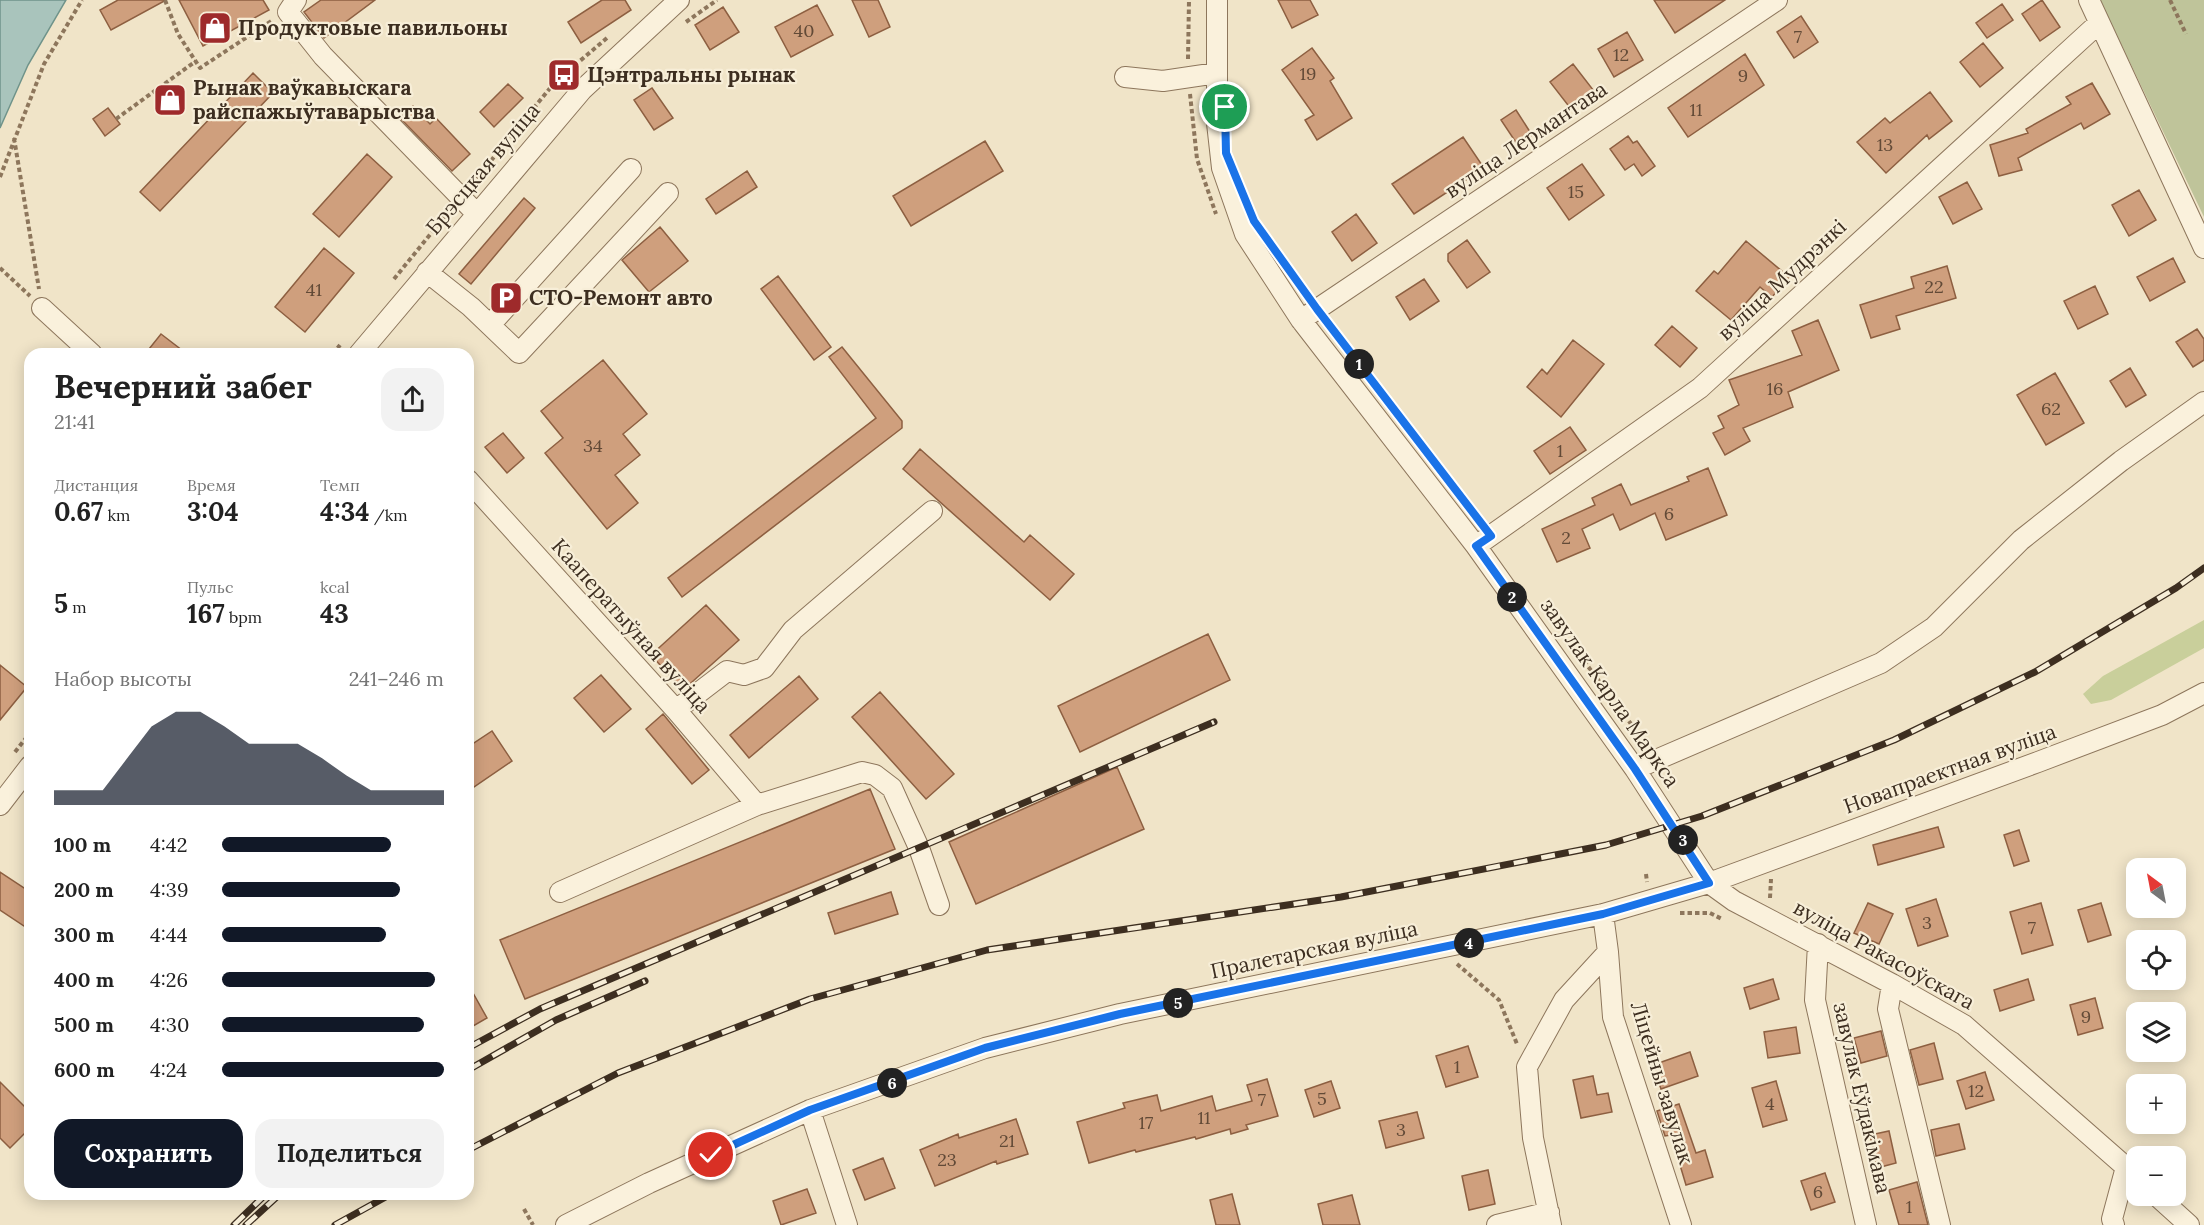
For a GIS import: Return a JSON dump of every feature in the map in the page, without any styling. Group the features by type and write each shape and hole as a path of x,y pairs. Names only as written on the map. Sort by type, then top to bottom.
{"street":[{"name":"Брэсцкая вуліца","path":"364,348 582,90 680,0"},
{"name":"завулак Карла Маркса","path":"1217,0 1217,123 1222,168 1245,234 1301,320 1476,546 1635,769 1709,883"},
{"name":"вуліца Лермантава","path":"1301,320 1777,0"},
{"path":"2088,0 2204,248"},
{"path":"292,6 323,56 476,213"},
{"name":"вуліца Мудрэнкі","path":"1476,546 1700,388 2099,23"},
{"path":"1125,77 1163,81 1217,73"},
{"path":"490,325 631,169"},
{"path":"427,272 519,352 668,193"},
{"path":"42,308 85,348"},
{"path":"1635,769 1881,663 1935,627 2021,540 2121,461 2204,402"},
{"name":"Кааператыўная вуліца","path":"474,487 676,710 757,805"},
{"path":"676,710 727,671 744,675 764,668 793,630 932,510"},
{"name":"Новапраектная вуліца","path":"1709,883 2162,715 2204,693"},
{"path":"560,892 757,805 862,772 875,775 892,788 919,848 939,905"},
{"path":"0,804 24,774"},
{"name":"Пралетарская вуліца","path":"566,1225 649,1183 810,1110 985,1048 1120,1014 1603,914 1709,883"},
{"name":"вуліца Ракасоўскага","path":"1709,883 1734,901 1964,1024 2126,1167"},
{"path":"1497,1225 1550,1219 1533,1138 1527,1067 1563,1000 1608,952 1603,914"},
{"name":"завулак Еўдакімава","path":"1818,944 1815,1000 1866,1225"},
{"name":"Ліцейны завулак","path":"1608,952 1613,1017 1681,1225"},
{"path":"1892,984 1888,1009 1940,1225"},
{"path":"810,1110 847,1225"},
{"path":"2114,1225 2112,1219 2126,1184"},
{"path":"2168,1206 2189,1225"}],"path":[{"path":"0,177 44,64 82,0"},
{"path":"165,0 178,34 200,68 292,6"},
{"path":"2170,0 2186,34"},
{"path":"116,119 196,61"},
{"path":"14,138 42,308"},
{"path":"0,268 42,308"},
{"path":"1581,657 1657,759"},
{"path":"1440,949 1499,1000 1527,1067"},
{"path":"524,1209 533,1225"}],"green space":[{"path":"2100,0 2204,0 2204,217"},
{"path":"2204,620 2204,648 2111,700 2091,704 2083,694 2103,676"}],"water":[{"path":"0,0 66,0 28,65 0,128"}],"building":[{"path":"118,0 166,0 111,30 100,10"},
{"name":"Продуктовые павильоны","path":"179,0 263,0 269,10 203,46"},
{"path":"321,0 375,0 324,38 304,12"},
{"path":"602,0 625,0 631,10 581,43 568,22"},
{"path":"852,0 878,0 890,27 869,37"},
{"path":"1278,0 1310,0 1318,15 1292,28"},
{"path":"1654,0 1725,0 1675,33"},
{"path":"2042,0 2060,27 2040,41 2022,14"},
{"path":"2002,4 2013,20 1987,38 1976,23"},
{"path":"817,5 833,35 791,57 775,27"},
{"path":"723,7 739,32 710,50 695,25"},
{"path":"1801,16 1818,42 1794,58 1777,32"},
{"path":"1627,32 1643,60 1614,77 1598,49"},
{"path":"1983,43 2003,68 1980,87 1960,62"},
{"path":"1312,48 1334,78 1330,81 1352,118 1317,140 1305,120 1314,115 1282,70"},
{"path":"1745,54 1764,85 1688,137 1668,108"},
{"path":"1573,64 1594,91 1571,109 1550,82"},
{"path":"253,73 273,93 160,211 140,192"},
{"path":"2092,83 2110,114 2084,129 2081,123 2018,158 2022,170 1999,176 1990,145 2028,133 2026,129 2071,104 2066,97"},
{"path":"508,84 523,98 494,127 480,112"},
{"path":"652,88 673,118 654,130 634,100"},
{"path":"1930,92 1952,121 1929,139 1927,135 1886,173 1857,142 1885,118 1890,123"},
{"path":"413,106 430,124 436,118 470,154 452,171 400,118"},
{"path":"108,108 120,124 105,136 93,119"},
{"path":"1516,110 1532,135 1517,144 1501,120"},
{"path":"1628,136 1633,143 1637,141 1655,166 1642,176 1634,164 1625,170 1610,149"},
{"path":"1463,137 1484,168 1414,214 1392,184"},
{"path":"985,141 1003,171 911,226 893,196"},
{"path":"367,154 392,177 339,237 313,214"},
{"path":"1582,164 1604,195 1569,220 1547,188"},
{"path":"747,171 757,187 716,214 706,199"},
{"path":"1967,182 1982,209 1953,224 1939,197"},
{"path":"2139,190 2156,220 2129,236 2112,205"},
{"path":"524,198 535,208 471,284 459,274"},
{"path":"1356,214 1377,243 1352,261 1332,232"},
{"path":"660,227 688,261 649,292 622,260"},
{"path":"1467,240 1490,272 1467,288 1448,261 1448,254"},
{"path":"1746,241 1789,277 1772,297 1760,287 1731,320 1696,291 1714,271 1718,274"},
{"path":"324,248 354,273 305,332 275,307"},
{"path":"2173,258 2185,282 2150,301 2137,277"},
{"path":"1947,266 1956,298 1896,316 1900,329 1871,338 1860,305 1914,288 1911,277"},
{"path":"778,276 831,347 814,360 761,289"},
{"path":"1424,279 1439,301 1410,320 1396,297"},
{"path":"2095,286 2108,314 2078,329 2064,301"},
{"path":"1818,320 1839,370 1788,392 1793,407 1743,428 1750,441 1725,455 1713,433 1724,428 1718,416 1739,405 1729,380 1802,355 1792,331"},
{"path":"1672,326 1697,348 1680,367 1655,345"},
{"path":"2197,329 2204,339 2204,360 2193,367 2176,342"},
{"path":"161,334 179,348 150,348"},
{"path":"1573,340 1604,364 1561,417 1527,387 1542,369 1547,374"},
{"path":"842,347 902,421 902,428 682,597 668,578 876,418 829,357"},
{"path":"603,360 647,414 623,434 640,455 615,475 638,503 607,529 545,453 563,438 541,411"},
{"path":"2130,368 2146,395 2126,407 2110,381"},
{"path":"2055,373 2084,423 2046,445 2017,395"},
{"path":"1570,427 1586,450 1550,474 1534,451"},
{"path":"503,433 524,458 507,473 485,447"},
{"path":"920,449 1024,542 1030,535 1074,574 1050,600 903,469"},
{"path":"1708,468 1727,515 1666,540 1655,513 1620,530 1613,514 1582,529 1590,548 1557,562 1542,529 1595,505 1592,498 1621,484 1631,505 1689,481 1687,477"},
{"path":"706,605 739,640 683,690 651,655"},
{"path":"1208,634 1230,680 1080,752 1058,706"},
{"path":"0,665 24,685 24,691 0,720"},
{"path":"601,675 631,709 604,732 574,698"},
{"path":"799,676 818,699 749,758 730,735"},
{"path":"880,692 954,774 926,799 852,717"},
{"path":"663,714 709,770 692,784 646,729"},
{"path":"492,731 512,761 474,787 474,743"},
{"path":"1117,767 1144,829 976,904 949,842"},
{"path":"870,789 895,849 525,999 500,940"},
{"path":"1938,827 1944,847 1878,865 1873,845"},
{"path":"2019,830 2029,861 2014,866 2004,835"},
{"path":"0,872 24,888 24,926 0,910"},
{"path":"891,892 898,914 835,934 828,913"},
{"path":"1936,899 1948,936 1918,946 1906,909"},
{"path":"1868,903 1893,914 1879,944 1854,933"},
{"path":"2041,903 2053,945 2022,954 2010,912"},
{"path":"2101,903 2111,935 2088,942 2078,910"},
{"path":"1773,979 1779,999 1750,1009 1744,988"},
{"path":"2028,979 2034,1000 2000,1011 1994,990"},
{"path":"474,995 487,1018 474,1026"},
{"path":"2095,998 2103,1028 2078,1035 2070,1005"},
{"path":"1796,1027 1800,1053 1768,1058 1764,1032"},
{"path":"1881,1031 1887,1056 1861,1063 1854,1038"},
{"path":"1934,1043 1943,1079 1919,1085 1910,1050"},
{"path":"1468,1046 1478,1077 1446,1087 1436,1056"},
{"path":"1690,1052 1698,1076 1661,1089 1653,1065"},
{"path":"1985,1072 1994,1100 1966,1109 1957,1081"},
{"path":"1593,1076 1597,1095 1608,1093 1612,1112 1581,1118 1573,1080"},
{"path":"1267,1079 1278,1116 1246,1125 1248,1129 1231,1134 1230,1129 1196,1139 1195,1137 1136,1152 1135,1150 1089,1163 1077,1122 1125,1108 1123,1103 1157,1095 1161,1111 1212,1096 1216,1111 1252,1101 1247,1085"},
{"path":"1331,1081 1340,1108 1314,1117 1305,1090"},
{"path":"1776,1081 1787,1120 1763,1127 1752,1088"},
{"path":"0,1082 24,1106 24,1134 10,1148 0,1138"},
{"path":"1679,1104 1696,1153 1705,1150 1713,1177 1686,1185 1671,1135 1665,1136 1657,1111"},
{"path":"1417,1112 1424,1138 1386,1148 1379,1121"},
{"path":"1016,1119 1028,1154 997,1164 996,1161 935,1186 920,1150 958,1134 959,1138"},
{"path":"1959,1124 1965,1149 1936,1156 1931,1130"},
{"path":"1889,1131 1896,1163 1877,1168 1870,1135"},
{"path":"883,1158 895,1188 865,1200 853,1170"},
{"path":"1488,1170 1495,1204 1469,1210 1462,1176"},
{"path":"1825,1173 1835,1202 1811,1210 1801,1181"},
{"path":"1917,1182 1928,1225 1899,1225 1889,1190"},
{"path":"807,1189 816,1213 781,1225 773,1201"},
{"path":"1232,1194 1240,1225 1216,1225 1210,1200"},
{"path":"1352,1195 1360,1225 1323,1225 1318,1204"}],"railway":[{"path":"474,1147 618,1073 810,999 987,950 1341,897 1606,845 1702,816 1894,740 2035,672 2176,588 2204,568"},
{"path":"474,1045 540,1009 1214,722"},
{"path":"474,1067 556,1020 645,981"},
{"path":"234,1225 260,1200"},
{"path":"246,1225 273,1200"},
{"path":"335,1225 380,1200"}],"place":[{"name":"Продуктовые павильоны","path":"215,28"},
{"name":"Цэнтральны рынак","path":"564,75"},
{"name":"Рынак ваўкавыскага райспажыўтаварыства","path":"170,100"},
{"name":"СТО-Ремонт авто","path":"506,298"}],"route":[{"path":"711,1155 810,1110 985,1048 1120,1014 1603,914 1709,883 1635,769 1476,546 1491,536 1317,309 1254,221 1226,153 1225,107"}]}
